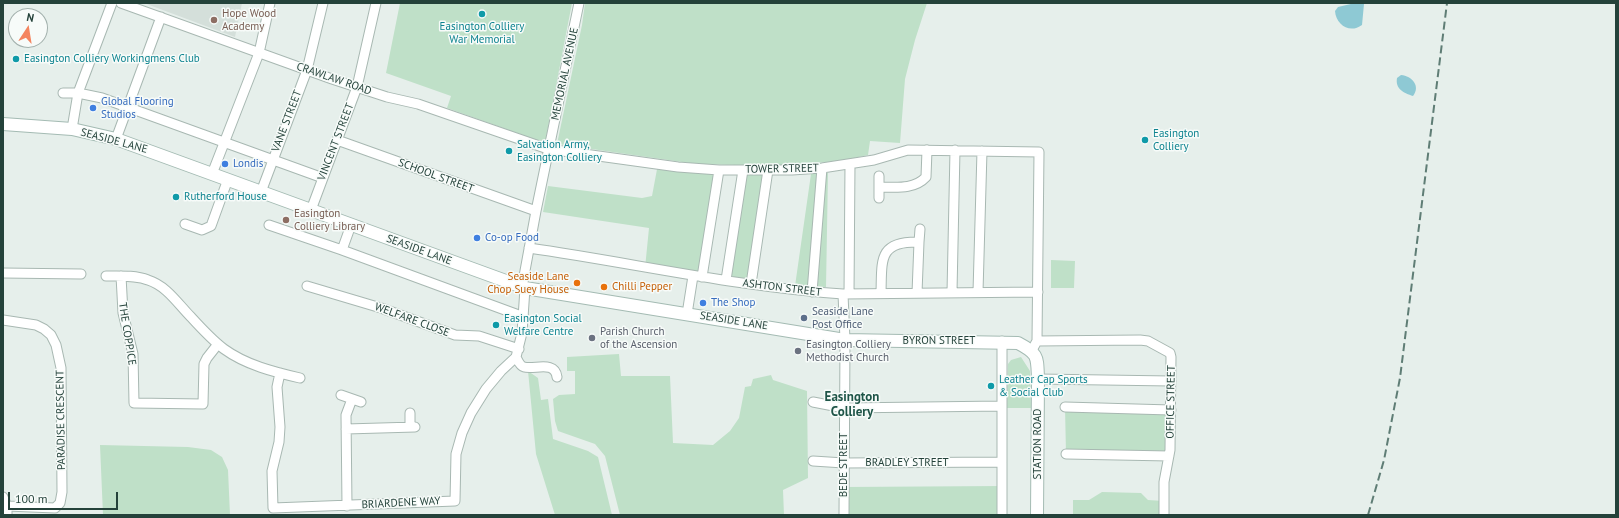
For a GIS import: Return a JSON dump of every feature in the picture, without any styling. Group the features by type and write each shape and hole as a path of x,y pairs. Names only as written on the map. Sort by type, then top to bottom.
{"main road":[{"name":"SEASIDE LANE","path":"3,124 72,129 116,139 523,287 845,340"},
{"name":"BYRON STREET","path":"845,340 1002,341 1034,345"},
{"name":"STATION ROAD","path":"1034,345 1037,357 1038,379 1037,515"}],"street":[{"path":"72,129 78,93 112,3"},
{"name":"CRAWLAW ROAD","path":"121,3 307,70 387,97 418,104 548,149"},
{"path":"212,174 259,52 270,3"},
{"name":"VANE STREET","path":"261,192 307,70 322,3"},
{"name":"VINCENT STREET","path":"312,210 357,87 376,3"},
{"name":"MEMORIAL AVENUE","path":"518,353 524,317 523,287 529,248 548,149 573,39 579,3"},
{"path":"116,139 161,17"},
{"path":"64,93 78,93 102,98 323,178"},
{"name":"SCHOOL STREET","path":"337,140 536,211"},
{"name":"TOWER STREET","path":"548,149 678,167 719,170 792,170 822,168 874,160 908,150 1039,152 1038,292"},
{"path":"879,187 901,188 920,183 926,177 927,150"},
{"path":"952,292 955,150"},
{"path":"978,292 982,151"},
{"name":"BEDE STREET","path":"844,515 845,340 850,164"},
{"path":"812,292 822,168"},
{"path":"687,314 698,276 719,170"},
{"path":"726,280 743,170"},
{"path":"750,284 768,170"},
{"path":"878,198 879,176"},
{"path":"185,224 202,230 211,226 228,179"},
{"path":"342,250 351,225"},
{"path":"269,226 342,250 524,317"},
{"path":"918,293 920,229"},
{"path":"881,293 882,265 884,256 889,248 900,243 919,242"},
{"name":"ASHTON STREET","path":"529,248 698,276 812,292 846,294 1038,292"},
{"path":"3,273 81,274"},
{"path":"106,276 137,277 157,283 168,291 191,318 218,344 244,361 280,374 300,378"},
{"name":"THE COPPICE","path":"121,276 123,313 133,354 134,403 203,404 204,364 218,344"},
{"name":"WELFARE CLOSE","path":"307,286 375,306 454,335 479,336 518,353 520,364 524,367 537,366 551,368 556,373 557,377"},
{"path":"1034,345 1038,292"},
{"name":"PARADISE CRESCENT","path":"3,320 36,325 44,329 51,335 56,345 61,368 62,492 60,503 55,508 7,511"},
{"path":"1002,341 1002,515"},
{"name":"OFFICE STREET","path":"1034,345 1148,341 1170,354 1171,410 1169,456 1164,482 1164,515"},
{"name":"BRIARDENE WAY","path":"280,374 277,387 280,428 272,471 273,508 454,501 456,454 468,419 486,389 518,353"},
{"path":"1038,379 1171,381"},
{"path":"341,395 362,402"},
{"path":"347,506 346,415 352,399"},
{"path":"813,402 844,408 1002,406"},
{"path":"1065,407 1171,410"},
{"path":"346,429 412,427 410,413"},
{"path":"1066,454 1169,456"},
{"name":"BRADLEY STREET","path":"812,461 844,463 1002,462"},
{"path":"3,497 7,511"}],"shaded area":[{"name":"Hope Wood Academy","path":"144,3 242,3 235,37"}],"green space":[{"path":"400,3 572,3 545,143 447,108 451,96 386,73"},
{"path":"585,3 927,3 915,40 905,79 900,143 870,141 868,155 841,161 774,166 696,164 557,144 582,25"},
{"path":"658,164 719,170 702,277 645,268 649,228 543,212 548,186 642,198 652,196"},
{"path":"743,170 768,170 751,284 726,280"},
{"path":"828,173 826,287 795,286 811,174"},
{"path":"1051,260 1075,261 1074,288 1051,288"},
{"path":"619,354 621,376 670,376 673,443 713,445 730,431 739,418 745,387 751,386 753,379 771,375 773,380 807,391 808,478 783,490 784,515 620,515 605,456 595,444 558,431 555,421 553,399 559,395 575,394 575,371 567,371 567,357"},
{"path":"1021,357 1030,371 1031,408 1007,408 1008,364 1011,360"},
{"path":"528,371 538,378 541,400 548,399 553,439 588,451 598,457 612,515 555,515 536,454"},
{"path":"1065,407 1171,410 1169,456 1066,454"},
{"path":"100,445 188,447 211,450 222,457 228,470 230,515 103,515"},
{"path":"1002,486 1002,515 844,515 844,487"},
{"path":"1102,492 1141,493 1148,500 1164,501 1164,515 1073,515 1073,500 1089,500"}],"water":[{"path":"1355,3 1364,4 1362,25 1353,29 1344,27 1338,20 1335,11 1338,7"},
{"path":"1401,75 1412,79 1416,85 1413,96 1403,92 1397,85 1397,78"}],"railway":[{"path":"1368,515 1384,460 1400,378 1447,3"}],"place":[{"name":"Easington Colliery War Memorial","path":"482,14"},
{"name":"Hope Wood Academy","path":"214,20"},
{"name":"Easington Colliery Workingmens Club","path":"16,59"},
{"name":"Global Flooring Studios","path":"93,108"},
{"name":"Easington Colliery","path":"1145,140"},
{"name":"Salvation Army, Easington Colliery","path":"509,151"},
{"name":"Londis","path":"225,164"},
{"name":"Rutherford House","path":"176,197"},
{"name":"Easington Colliery Library","path":"286,220"},
{"name":"Co-op Food","path":"477,238"},
{"name":"Seaside Lane Chop Suey House","path":"577,283"},
{"name":"Chilli Pepper","path":"604,287"},
{"name":"The Shop","path":"703,303"},
{"name":"Seaside Lane Post Office","path":"804,318"},
{"name":"Easington Social Welfare Centre","path":"496,325"},
{"name":"Parish Church of the Ascension","path":"592,338"},
{"name":"Easington Colliery Methodist Church","path":"798,351"},
{"name":"Leather Cap Sports & Social Club","path":"991,386"}],"district":[{"name":"Easington Colliery","path":"852,404"}]}
